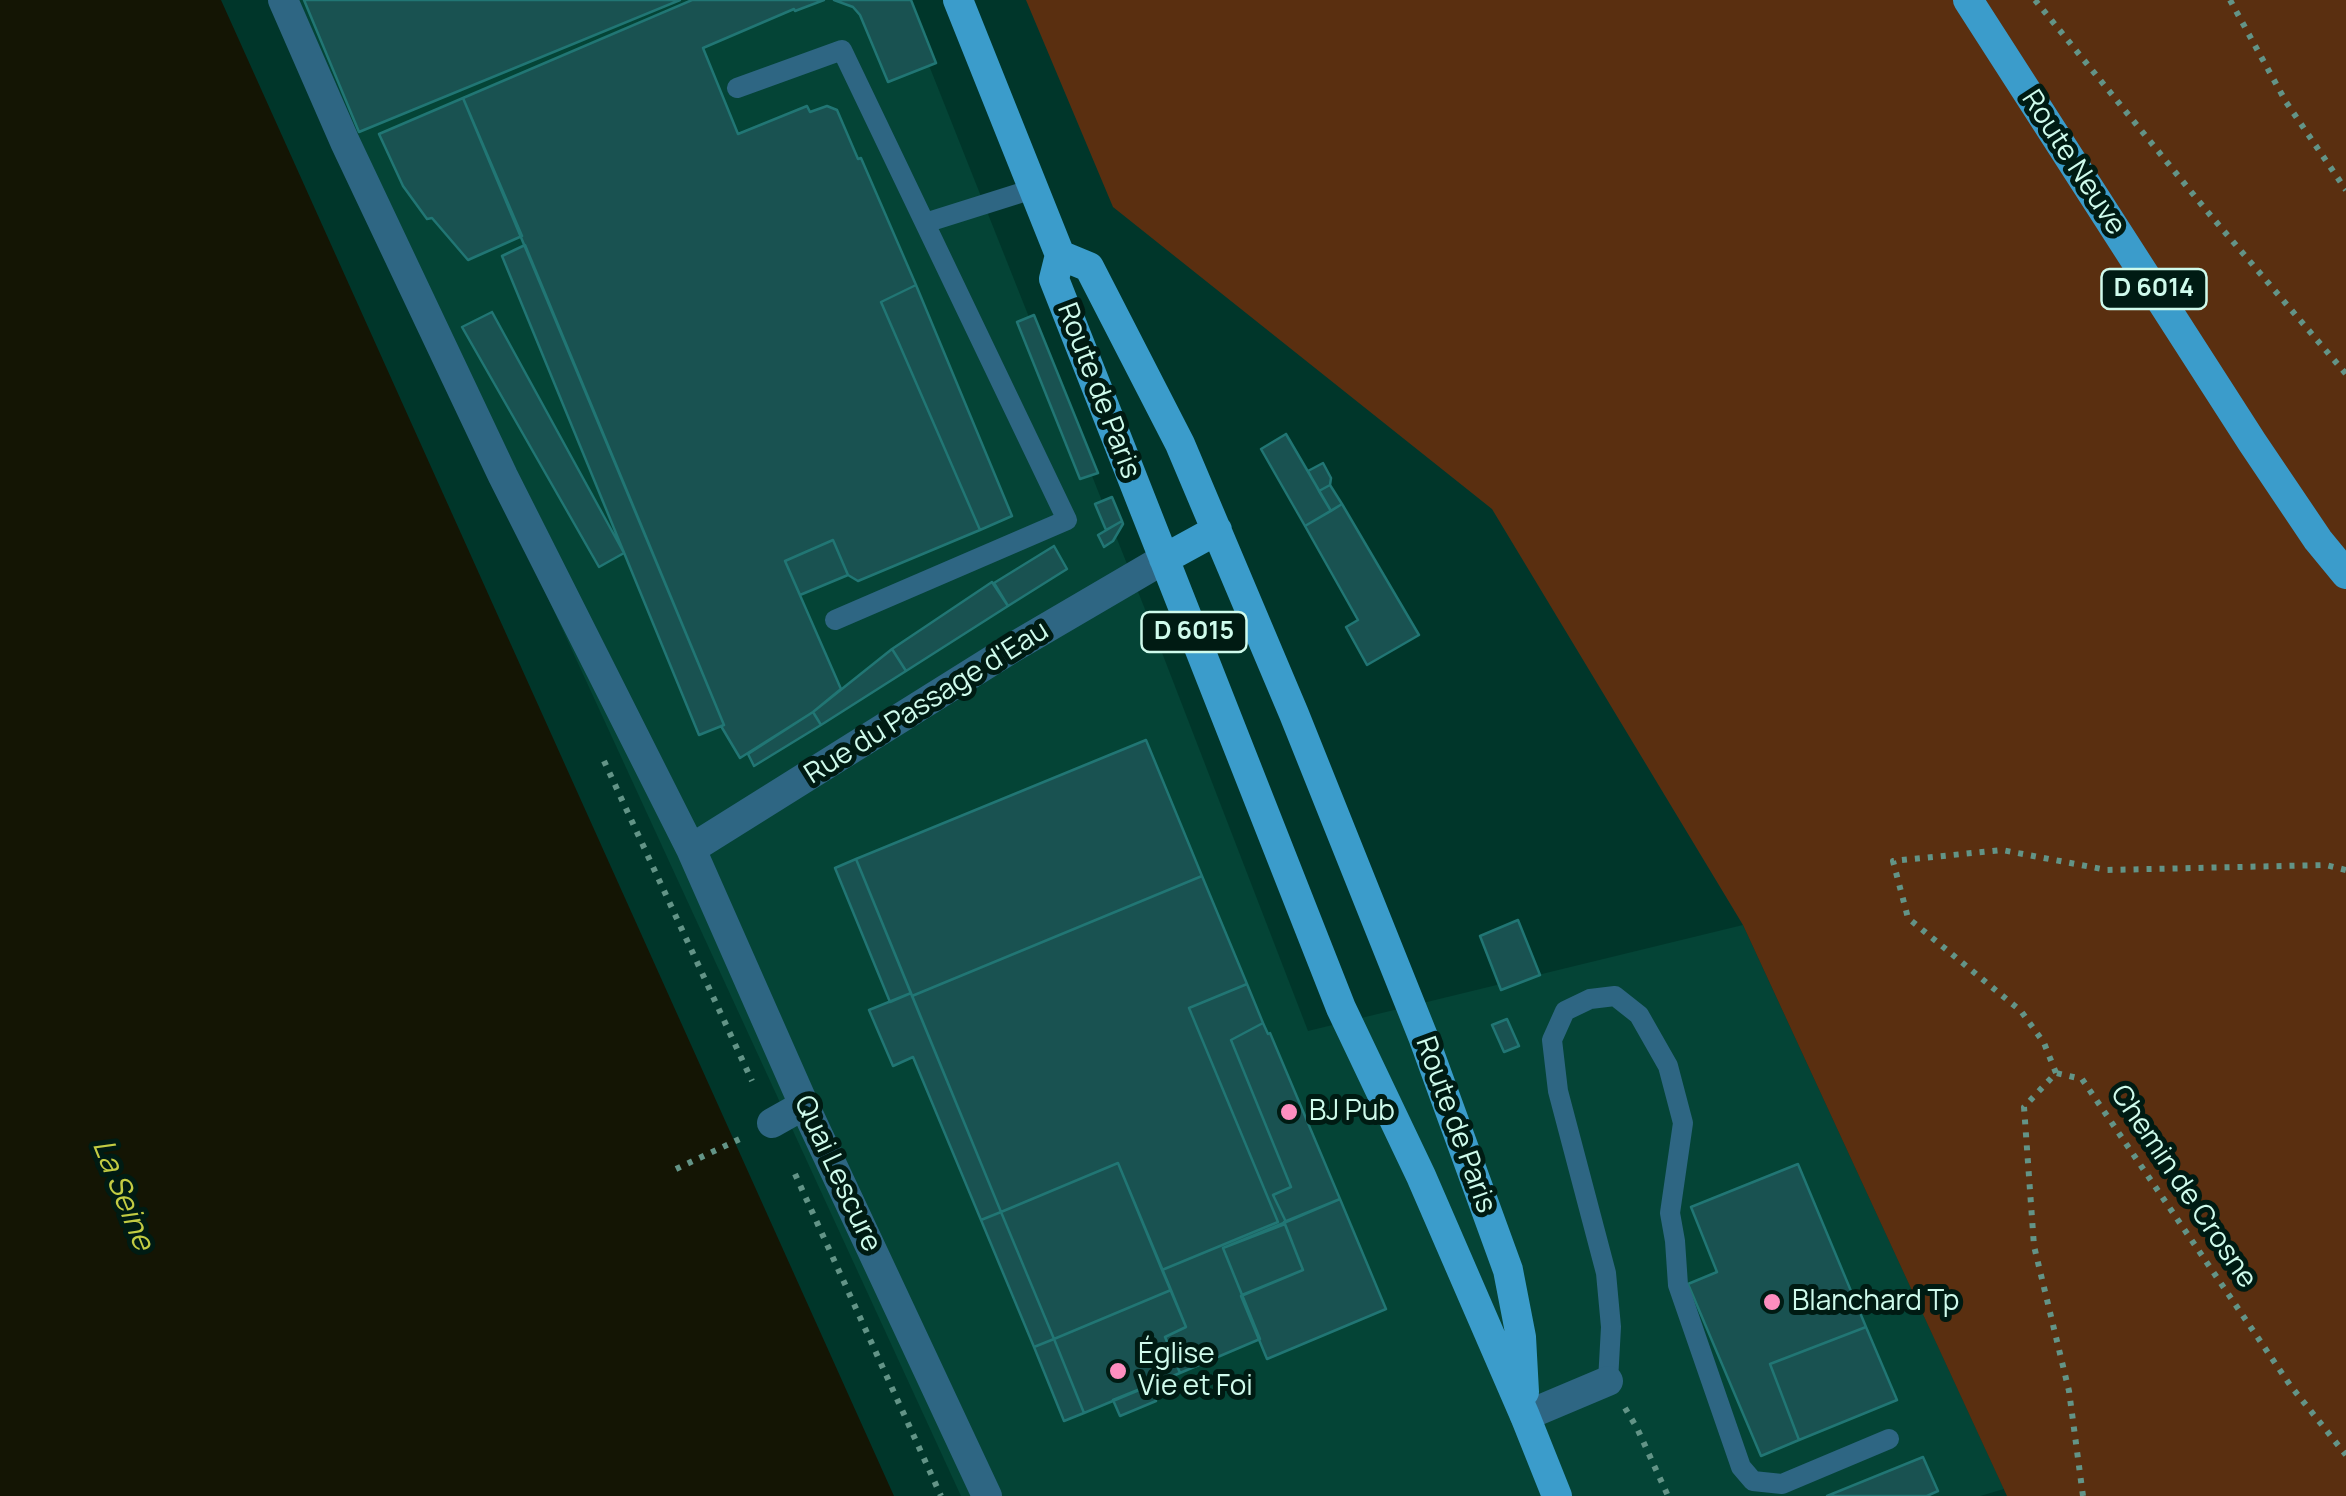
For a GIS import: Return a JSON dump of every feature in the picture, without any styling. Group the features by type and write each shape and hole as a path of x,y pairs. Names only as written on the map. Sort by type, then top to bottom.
{"main road":[{"name":"D 6015","path":"958,0 1060,255"},
{"name":"Route Neuve","path":"1968,0 2252,442 2318,540 2346,574"},
{"name":"Route de Paris","path":"1525,1416 1521,1337 1508,1270 1424,1038 1180,444 1089,267 1060,255 1054,280 1341,1008 1421,1176 1557,1496"},
{"path":"1164,559 1217,530"}],"street":[{"name":"Quai Lescure","path":"269,1 346,142 503,476 691,849 804,1105 987,1496"},
{"name":"Rue du Passage d'Eau","path":"691,849 1012,648 1164,559"},
{"path":"772,1123 804,1105"},
{"path":"1525,1416 1608,1382"}],"lane":[{"path":"737,88 842,50 1067,520 835,620"},
{"path":"925,223 1033,189"},
{"path":"1608,1382 1611,1327 1606,1273 1558,1091 1552,1040 1565,1012 1590,1000 1615,996 1640,1015 1668,1066 1683,1123 1670,1213 1678,1286 1741,1467 1753,1481 1782,1484 1889,1439"}],"path":[{"path":"2035,0 2346,374"},
{"path":"2230,0 2286,102 2346,190"},
{"path":"2083,1496 2069,1391 2034,1246 2024,1107 2056,1073 2044,1043 2021,1011 1908,918 1893,861 2002,850 2108,870 2326,865 2346,870"},
{"name":"Chemin de Crosne","path":"2056,1073 2082,1079 2290,1385 2346,1454"},
{"path":"676,1169 772,1123"},
{"path":"1608,1382 1636,1428 1668,1496"}],"shaded area":[{"path":"273,0 903,0 1308,1031 1743,925 2004,1489 1980,1496 961,1496"},
{"path":"1026,0 2346,0 2346,1496 2007,1496 1743,925 1492,509 1113,207"}],"water":[{"name":"La Seine","path":"0,0 221,0 894,1496 0,1496"}],"building":[{"path":"304,0 680,0 359,132"},
{"path":"692,0 824,0 703,48 738,134 807,106 810,112 827,106 837,110 916,285 881,302 980,530 858,581 848,575 833,540 785,561 841,689 813,712 740,758 721,726 724,725 463,98"},
{"path":"834,0 911,0 936,63 888,82 860,15 853,7"},
{"path":"463,98 522,236 468,260 432,218 427,219 403,186 379,134"},
{"path":"525,245 724,725 699,735 502,256"},
{"path":"916,285 1012,516 980,530 881,302"},
{"path":"492,312 624,553 599,567 462,327"},
{"path":"1034,315 1098,473 1080,479 1017,322"},
{"path":"1286,434 1331,511 1305,526 1261,449"},
{"path":"1323,463 1331,478 1330,485 1319,491 1308,471"},
{"path":"1330,485 1342,504 1331,511 1319,491"},
{"path":"1112,497 1122,521 1106,530 1095,504"},
{"path":"1342,504 1419,635 1367,665 1346,627 1358,620 1305,526"},
{"path":"1122,521 1113,541 1104,547 1098,535"},
{"path":"833,540 848,575 800,595 785,561"},
{"path":"1054,546 1067,569 1008,606 994,583"},
{"path":"992,582 1008,606 906,671 892,649"},
{"path":"892,649 906,671 821,725 813,712"},
{"path":"813,712 821,725 754,766 748,754"},
{"path":"1146,740 1202,876 912,996 856,859"},
{"path":"856,859 911,993 890,1002 835,868"},
{"path":"1202,876 1247,984 1189,1008 1278,1222 1162,1270 1118,1163 1001,1212 912,996"},
{"path":"1518,920 1540,975 1501,990 1480,936"},
{"path":"1247,984 1263,1023 1231,1040 1291,1187 1273,1195 1286,1222 1223,1248 1260,1339 1180,1373 1165,1337 1186,1327 1162,1270 1278,1222 1189,1008"},
{"path":"911,993 1001,1212 981,1220 913,1057 893,1066 869,1010"},
{"path":"1507,1019 1519,1046 1504,1052 1492,1025"},
{"path":"1263,1023 1340,1199 1286,1222 1273,1195 1291,1187 1231,1040"},
{"path":"1118,1163 1171,1290 1054,1339 1001,1212"},
{"path":"1798,1164 1866,1327 1770,1364 1799,1440 1761,1456 1688,1284 1717,1272 1691,1207"},
{"path":"1340,1199 1386,1309 1267,1359 1241,1296 1303,1270 1284,1222"},
{"path":"1001,1212 1054,1339 1034,1347 981,1220"},
{"path":"1285,1224 1303,1270 1242,1295 1223,1248"},
{"path":"1171,1290 1186,1327 1165,1337 1180,1373 1084,1413 1054,1339"},
{"path":"1866,1327 1897,1400 1799,1440 1770,1364"},
{"path":"1054,1339 1084,1413 1064,1421 1034,1347"},
{"path":"1150,1385 1156,1401 1120,1416 1113,1400"},
{"path":"1923,1457 1938,1491 1927,1496 1827,1496"}],"place":[{"name":"BJ Pub","path":"1289,1112"},
{"name":"Blanchard Tp","path":"1772,1302"},
{"name":"Église Vie et Foi","path":"1118,1371"}]}
